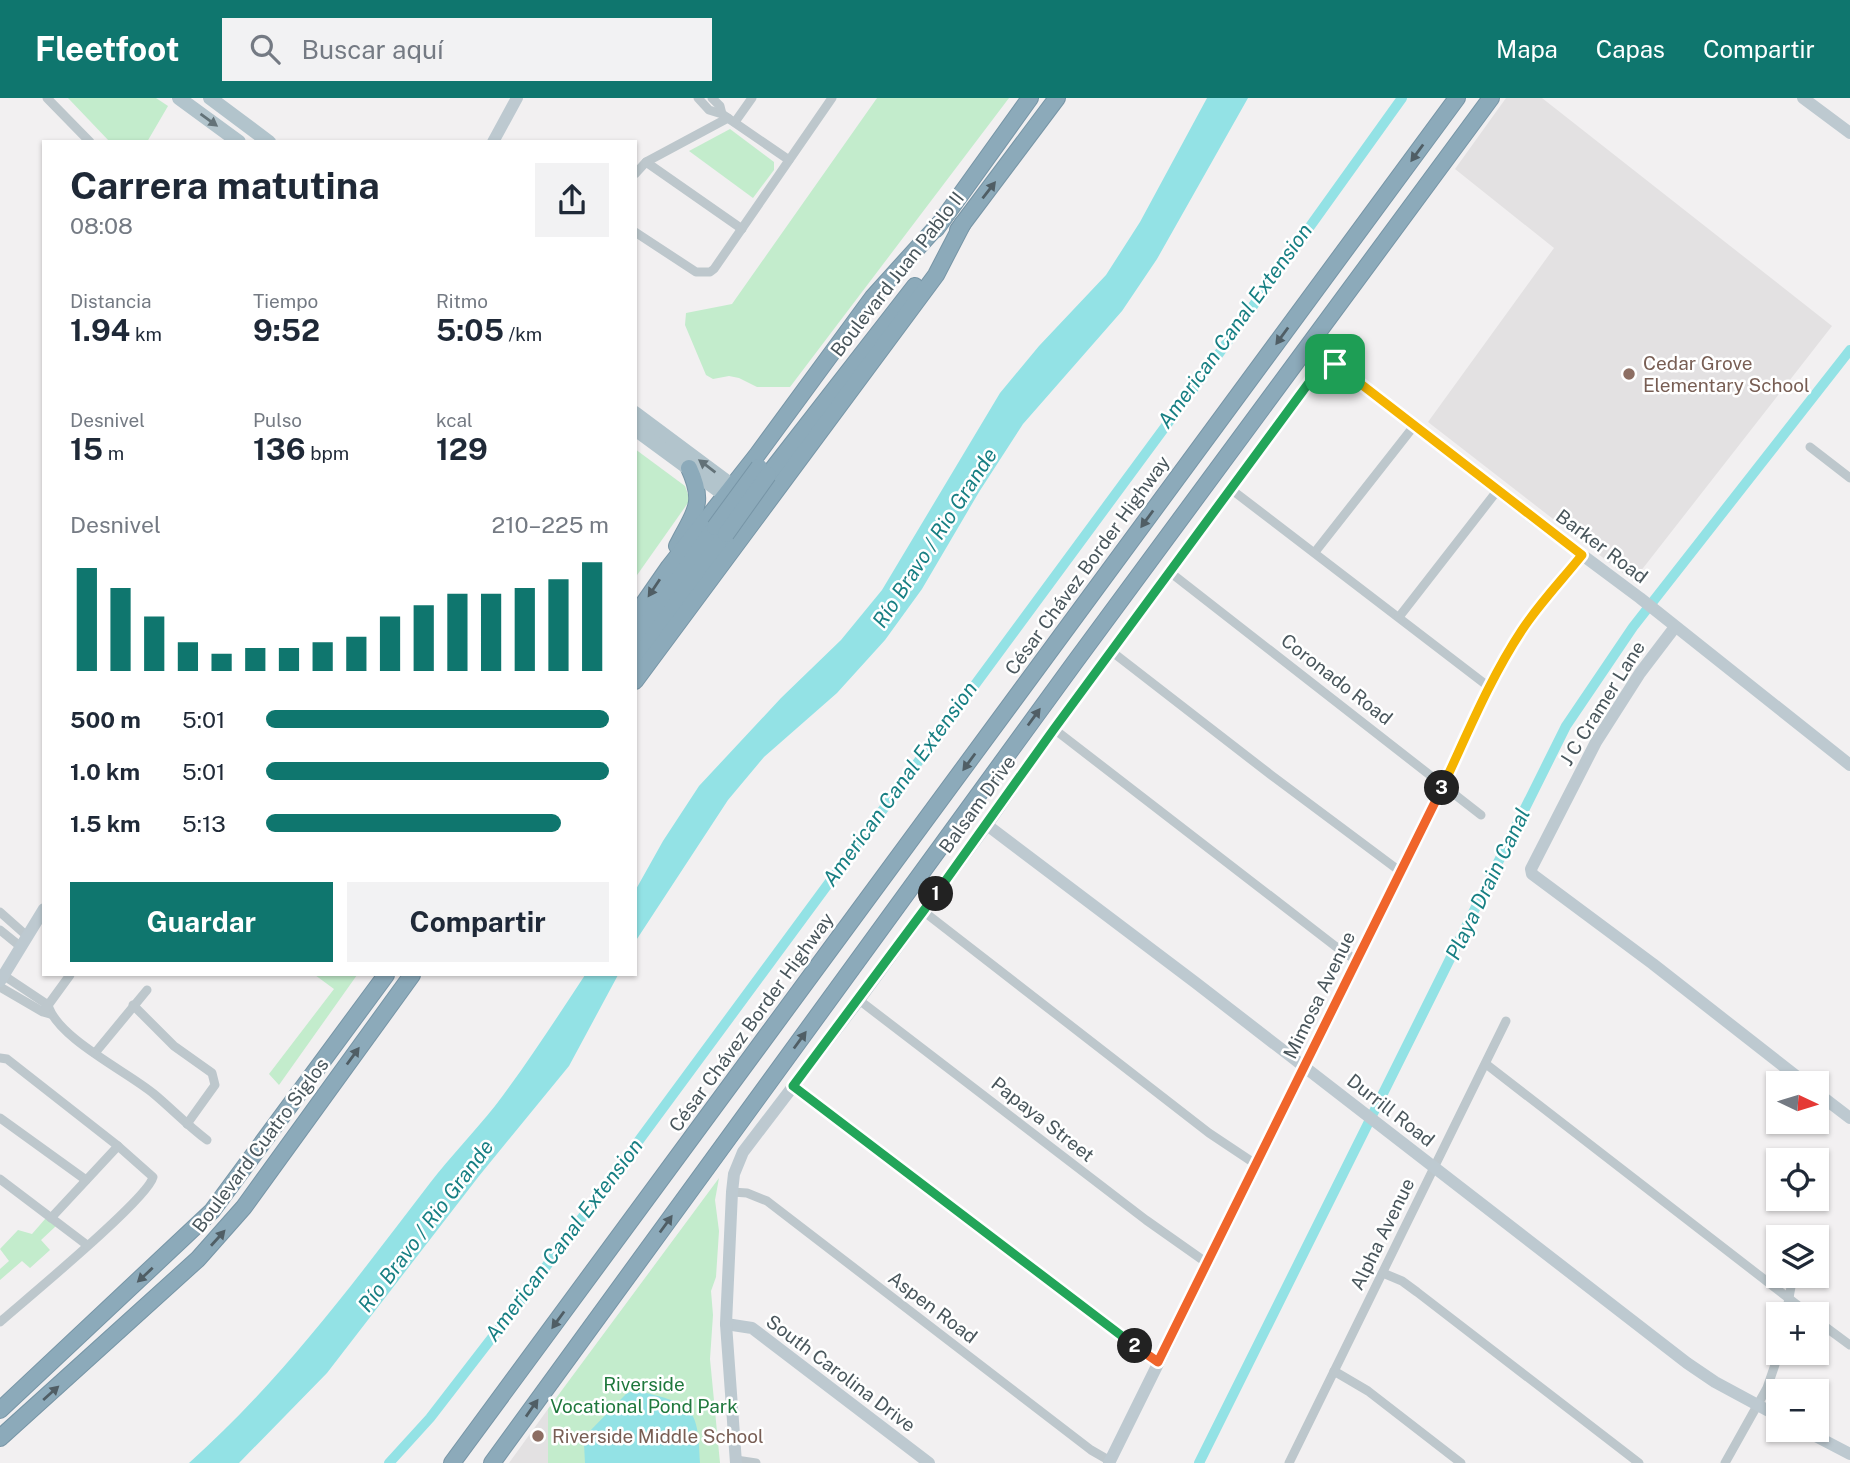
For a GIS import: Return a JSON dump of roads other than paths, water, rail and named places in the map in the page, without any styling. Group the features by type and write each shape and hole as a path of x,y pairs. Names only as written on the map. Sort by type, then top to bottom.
{"highway":[{"name":"Boulevard Juan Pablo II","path":"766,471 881,303 1030,98"},
{"name":"Boulevard Juan Pablo II","path":"766,471 902,303 1057,98"},
{"name":"César Chávez Border Highway","path":"452,1463 1457,98"},
{"path":"494,1461 1083,651 1490,98"},
{"path":"669,567 719,533 758,512 766,471 873,297 940,223"},
{"path":"637,637 766,471 936,275 963,223"},
{"path":"637,614 669,567 699,502 699,493 689,468"},
{"path":"637,677 719,533 729,491 766,471"},
{"path":"637,659 719,533"},
{"name":"Boulevard Cuatro Siglos","path":"0,1410 212,1211 385,976"},
{"name":"Boulevard Cuatro Siglos","path":"0,1438 188,1268 223,1232 244,1208 411,976"},
{"path":"444,1463 481,1424"}],"main road":[{"path":"179,98 236,140"},
{"path":"210,98 266,140"},
{"path":"637,415 758,512"},
{"path":"637,430 689,468 729,491"}],"street":[{"path":"47,98 88,140"},
{"path":"494,140 517,98"},
{"path":"698,98 711,111 728,118 789,160"},
{"path":"712,98 728,118"},
{"path":"637,172 646,162 728,118 752,98"},
{"path":"637,233 694,271 704,273 714,269 832,98"},
{"path":"1803,98 1850,133"},
{"path":"646,162 742,229"},
{"name":"Barker Road","path":"1329,362 1640,598 1850,765"},
{"name":"Balsam Drive","path":"736,1462 726,1324 732,1192 734,1174 743,1152 859,1000 1319,369 1329,362"},
{"path":"1315,552 1414,426"},
{"path":"1810,447 1850,478"},
{"path":"1232,490 1489,687"},
{"path":"1399,617 1497,491"},
{"name":"Mimosa Avenue","path":"1109,1462 1443,787 1489,687 1523,628 1582,555"},
{"name":"Coronado Road","path":"1171,573 1480,815"},
{"name":"J C Cramer Lane","path":"1675,627 1640,673 1596,742 1531,869 1534,878 1653,964 1790,1071"},
{"path":"1111,651 1401,872"},
{"path":"1054,729 1357,961"},
{"name":"Durrill Road","path":"987,825 1380,1124 1686,1363 1766,1410"},
{"path":"923,911 1209,1133 1256,1165"},
{"path":"0,912 24,941"},
{"path":"42,912 1,981 47,1010 95,1053 152,1093 207,1140"},
{"path":"0,930 24,941"},
{"path":"47,1010 69,976"},
{"path":"95,1053 147,990"},
{"name":"Papaya Street","path":"859,1000 1146,1220 1207,1263"},
{"path":"133,1005 174,1046 215,1077 214,1087 187,1125"},
{"name":"Alpha Avenue","path":"1289,1463 1506,1021"},
{"path":"0,1058 7,1059 118,1146 149,1172 153,1179 147,1188 87,1245 0,1322"},
{"path":"1486,1064 1792,1302"},
{"path":"793,1086 1096,1318 1158,1362"},
{"path":"1829,1102 1850,1118"},
{"path":"0,1118 86,1180"},
{"path":"51,1218 118,1146"},
{"path":"0,1179 87,1245"},
{"name":"Aspen Road","path":"732,1192 747,1193 767,1201 1109,1462"},
{"path":"1382,1273 1402,1281 1418,1292 1639,1463"},
{"path":"1789,1300 1791,1288"},
{"name":"South Carolina Drive","path":"726,1324 752,1328 929,1463"},
{"path":"1829,1330 1850,1345"},
{"path":"1725,1463 1776,1365"},
{"path":"1334,1371 1368,1391 1461,1463"},
{"path":"1827,1442 1850,1454"},
{"path":"736,1462 756,1463"}],"water":[{"name":"Río Bravo / Rio Grande","path":"1207,98 1248,98 1157,259 1122,311 1023,424 922,589 885,640 837,693 764,757 728,800 637,939 637,887 699,786 781,698 841,640 882,590 1000,393 1039,346 1106,275 1140,222"},
{"name":"Río Bravo / Rio Grande","path":"584,976 617,976 569,1066 479,1176 327,1373 239,1463 189,1463 255,1398 316,1329 438,1173 495,1106"},
{"path":"632,1391 671,1400 689,1410 697,1429 700,1463 585,1463 584,1444 587,1434"}],"waterway":[{"name":"American Canal Extension","path":"389,1463 430,1418 525,1295 1210,366 1402,98"},
{"name":"Playa Drain Canal","path":"1199,1463 1566,726 1633,627 1850,350"}],"place":[{"name":"Cedar Grove Elementary School","path":"1629,374"},
{"name":"Riverside Middle School","path":"538,1436"}],"park label":[{"name":"Riverside Vocational Pond Park","path":"644,1395"}]}
